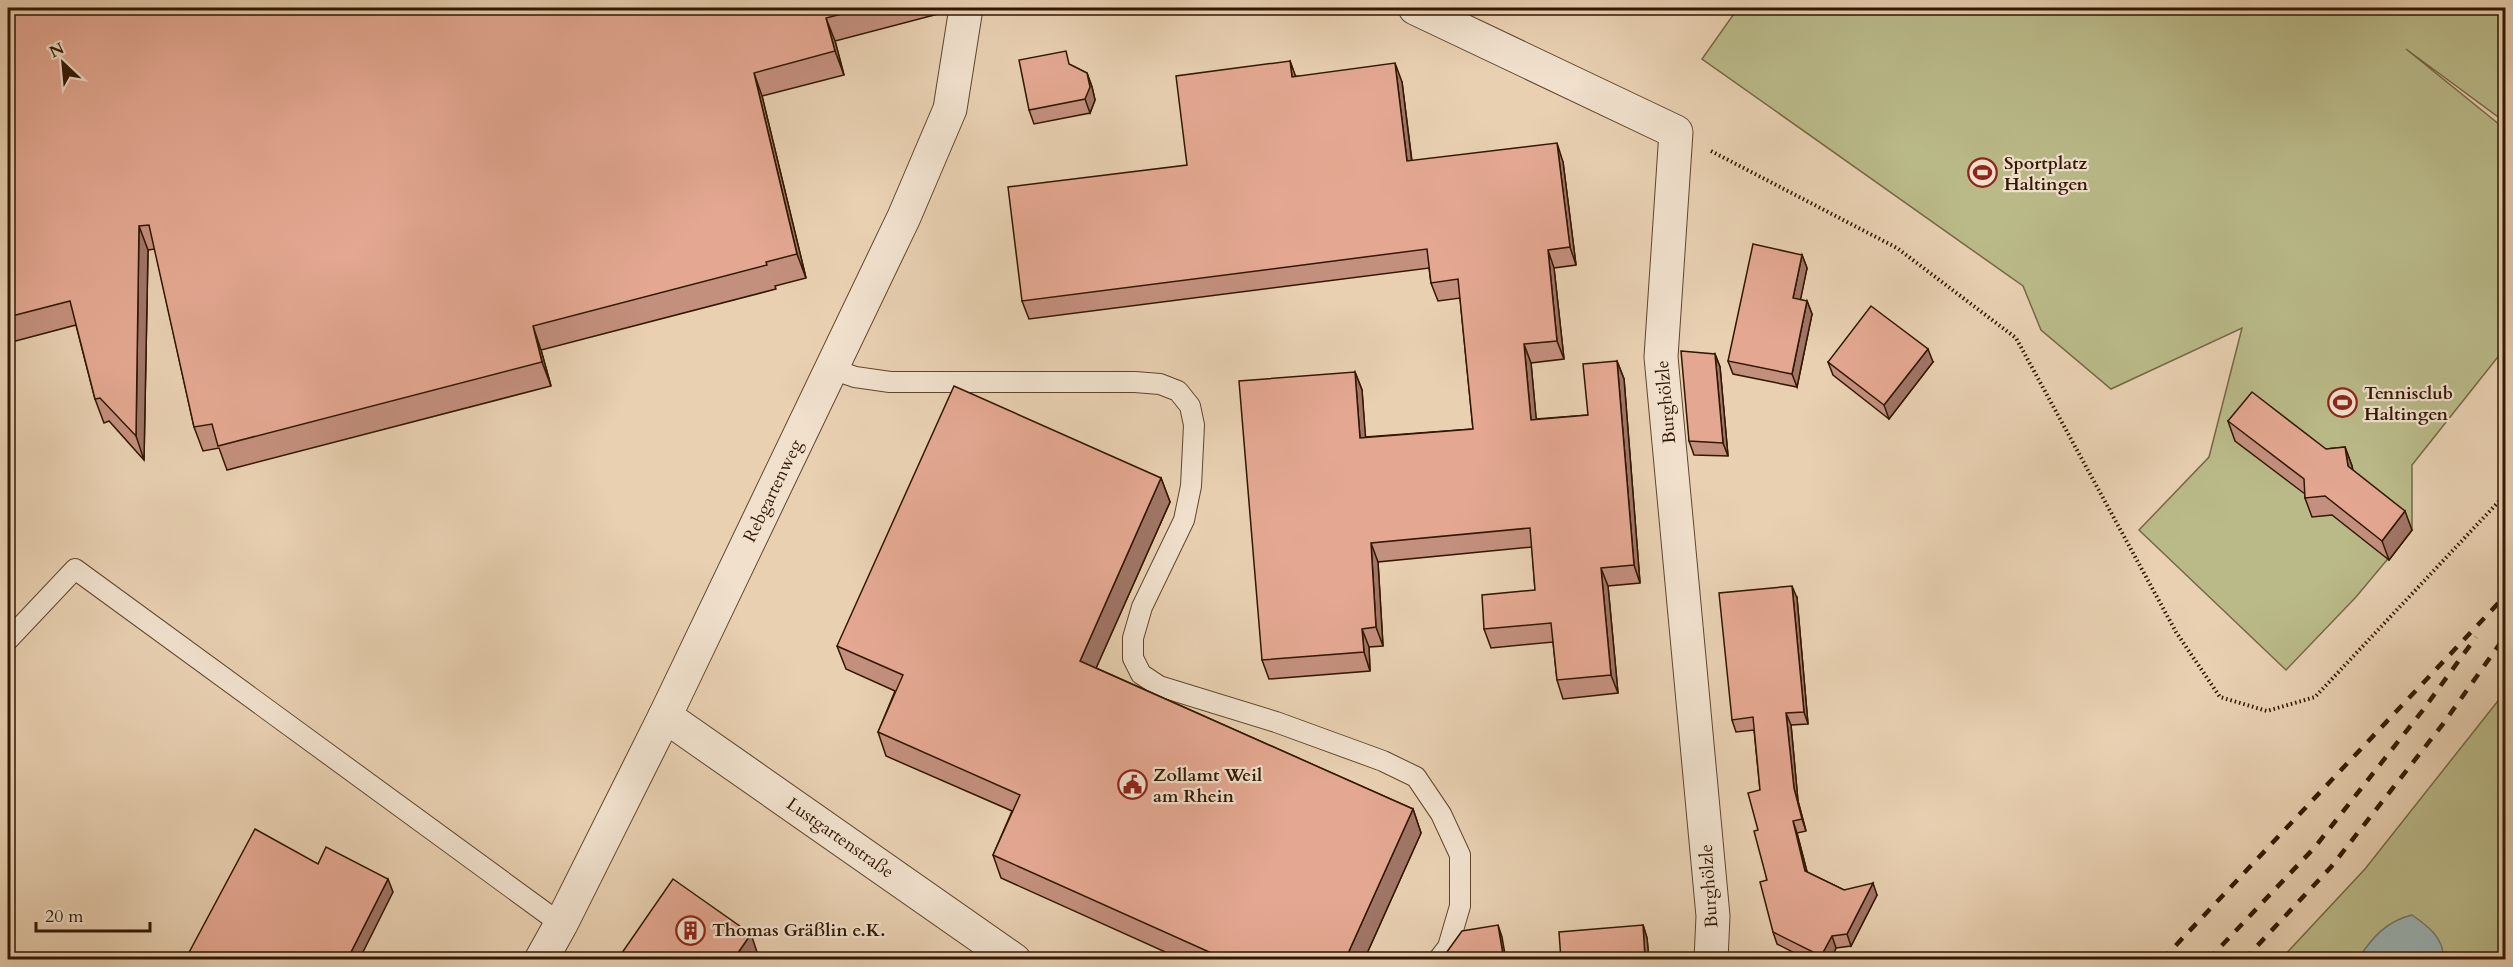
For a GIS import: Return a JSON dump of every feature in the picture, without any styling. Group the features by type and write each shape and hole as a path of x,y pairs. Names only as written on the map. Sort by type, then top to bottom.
{"street":[{"name":"Rebgartenweg","path":"541,960 665,716 904,217 950,109 966,8"},
{"path":"1415,8 1676,132"},
{"name":"Burghölzle","path":"1676,132 1661,357 1713,916 1711,960"},
{"name":"Lustgartenstraße","path":"665,716 1014,960"}],"lane":[{"path":"832,369 855,377 890,382 1135,382 1160,384 1178,391 1190,406 1194,425 1191,486 1184,520 1142,607 1133,638 1133,658 1141,674 1159,686 1276,722 1383,761 1416,777 1441,814 1460,855 1460,906 1448,947 1438,960"},
{"path":"8,640 75,569 561,924"}],"path":[{"path":"1676,132 1897,248 2016,338 2176,632 2220,696 2267,711 2315,697 2503,498 2505,488"}],"green space":[{"path":"1738,8 2505,8 2505,122 2406,49 2505,129 2505,348 2412,465 2412,530 2356,597 2286,670 2139,530 2209,457 2242,328 2111,389 2041,330 2023,286 1702,59"},
{"path":"2505,692 2505,959 2280,960 2365,869"}],"water":[{"path":"2412,915 2429,928 2438,939 2443,959 2358,959 2380,931 2395,921"}],"building":[{"path":"8,8 865,8 826,18 835,51 754,73 797,254 766,262 767,265 533,326 542,362 218,446 212,424 194,427 149,225 139,226 136,436 100,398 95,399 70,301 8,317"},
{"path":"1066,51 1069,64 1087,73 1090,87 1085,99 1029,110 1019,60"},
{"path":"1290,61 1292,77 1395,63 1407,161 1557,143 1570,247 1548,250 1557,341 1524,344 1531,420 1588,415 1583,364 1617,361 1634,565 1601,568 1611,675 1557,680 1551,623 1484,629 1482,595 1535,590 1530,528 1371,543 1376,627 1362,629 1364,652 1262,660 1239,381 1355,372 1360,438 1473,429 1458,279 1431,283 1427,249 1022,301 1008,187 1187,165 1176,76"},
{"path":"1753,244 1802,255 1793,298 1807,301 1792,374 1728,361"},
{"path":"1871,306 1928,349 1884,405 1828,362"},
{"path":"1681,351 1715,354 1723,443 1689,441"},
{"path":"954,386 1161,478 1080,661 1413,809 1345,960 1227,960 993,855 1020,795 878,732 903,675 837,646"},
{"path":"2252,392 2326,449 2345,447 2348,466 2405,511 2382,541 2325,496 2305,498 2304,479 2228,421"},
{"path":"1792,586 1804,712 1786,713 1794,788 1802,819 1793,821 1805,871 1844,890 1873,883 1847,934 1832,936 1821,956 1773,932 1760,882 1767,880 1754,831 1758,830 1748,793 1760,790 1753,717 1732,720 1719,593"},
{"path":"255,829 318,864 326,847 388,879 347,960 185,960"},
{"path":"673,879 751,934 733,960 617,960"},
{"path":"1498,925 1504,960 1448,960 1444,956 1462,931"},
{"path":"1643,925 1645,957 1621,960 1561,960 1559,932"}],"railway":[{"path":"2162,960 2506,595"},
{"path":"2244,960 2331,867 2443,724 2506,635"},
{"path":"2208,960 2315,847 2423,710 2476,637"}],"place":[{"name":"Sportplatz Haltingen","path":"1983,173"},
{"name":"Tennisclub Haltingen","path":"2343,403"},
{"name":"Zollamt Weil am Rhein","path":"1132,785"},
{"name":"Thomas Gräßlin e.K.","path":"691,930"}]}
